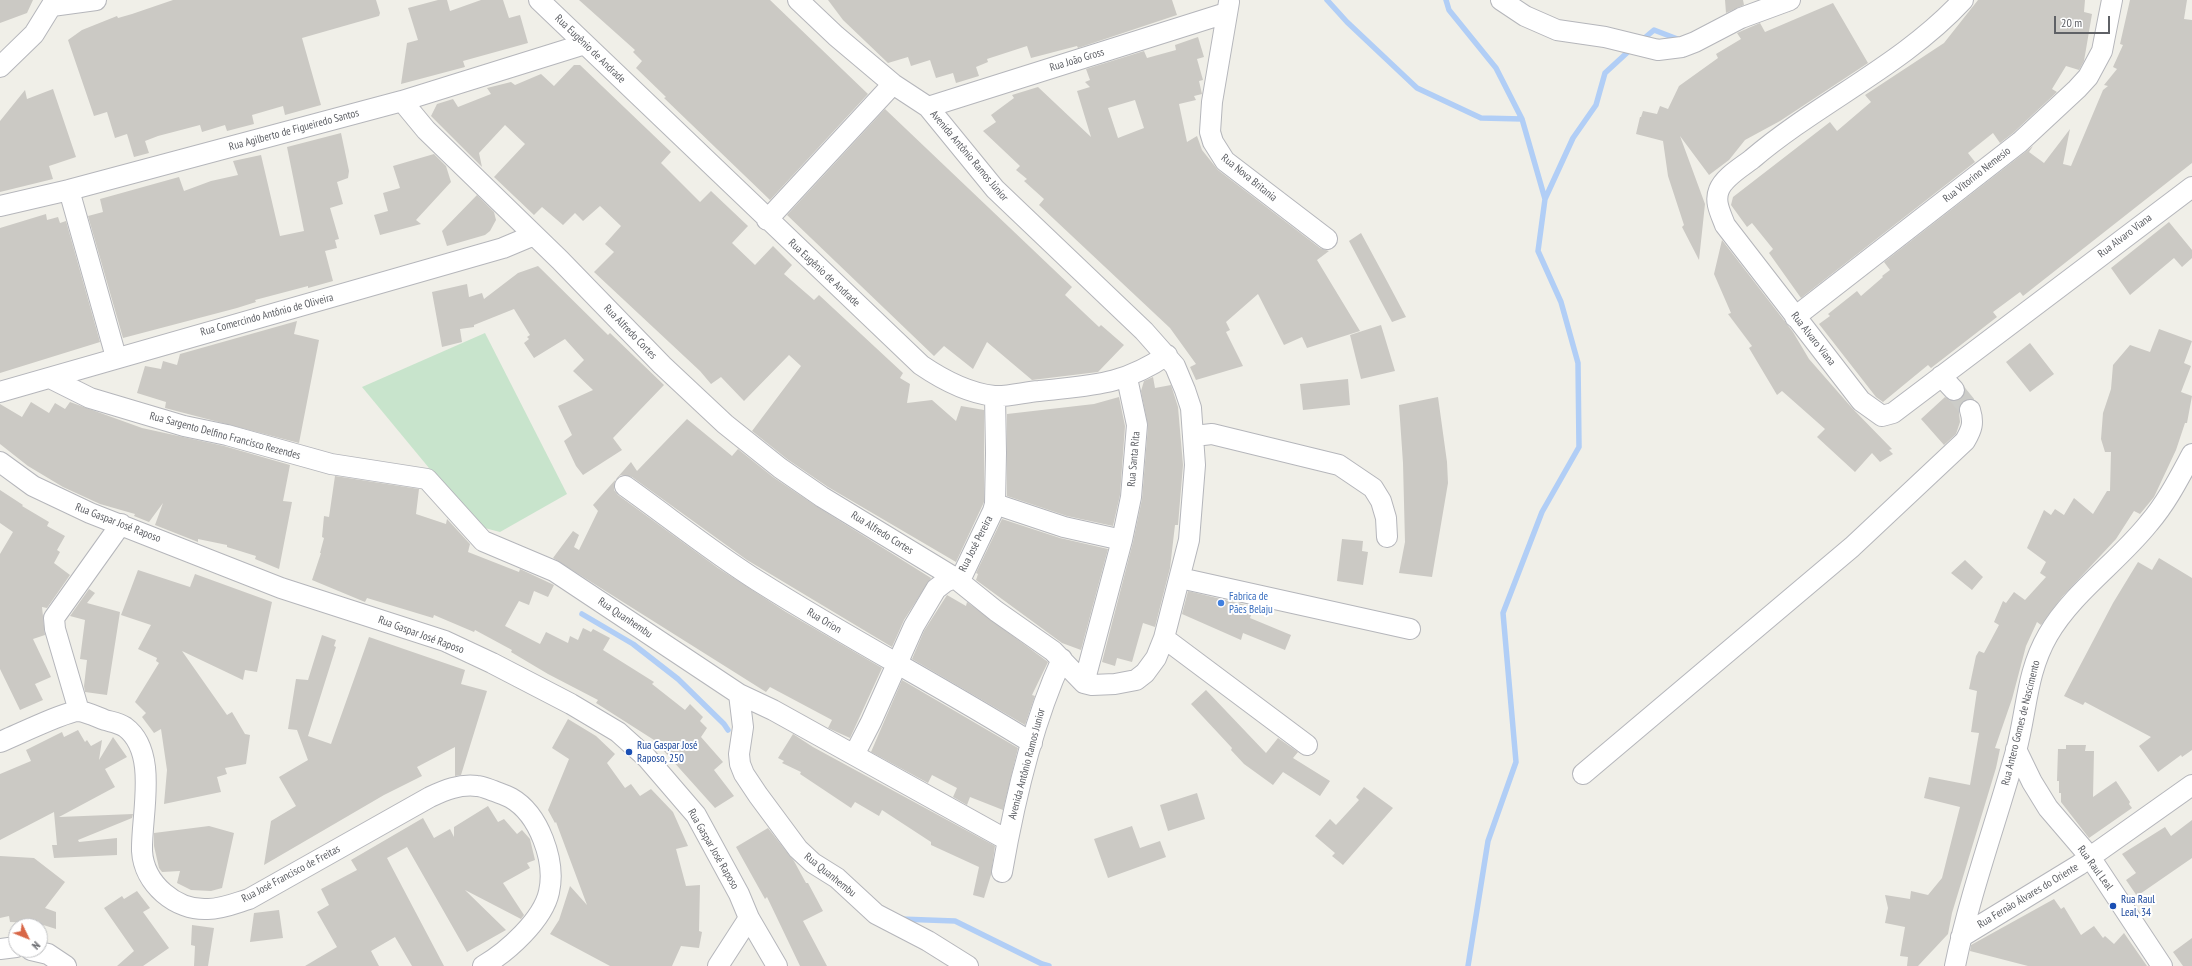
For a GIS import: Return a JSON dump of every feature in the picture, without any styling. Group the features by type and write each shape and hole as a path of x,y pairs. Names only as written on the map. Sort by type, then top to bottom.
{"street":[{"path":"0,67 8,51 34,34 54,3 96,0"},
{"name":"Rua Eugênio de Andrade","path":"539,0 921,366 951,383 971,391 995,396 1107,383 1127,378 1148,368 1167,355"},
{"name":"Avenida Antônio Ramos Júnior","path":"798,0 836,36 894,84 928,107 995,189 1144,331 1167,355"},
{"path":"1501,0 1525,16 1557,30 1605,37 1658,50 1682,47 1696,42 1741,18 1790,0"},
{"name":"Rua Alvaro Viana","path":"1962,0 1931,32 1899,56 1783,132 1728,179 1720,189 1718,205 1725,225 1861,402 1876,414 1882,416 1893,413 1948,383 2192,187"},
{"name":"Rua Vitorino Nemesio","path":"1795,317 2020,142 2077,89 2095,66 2102,51 2112,0"},
{"name":"Rua João Gross","path":"928,107 1228,7"},
{"name":"Rua Nova Britania","path":"1228,7 1210,121 1210,132 1216,151 1225,161 1327,239"},
{"name":"Rua Agilberto de Figueiredo Santos","path":"0,206 69,190 402,101 585,44"},
{"path":"767,220 894,84"},
{"name":"Rua Alfredo Cortes","path":"402,101 426,130 534,235 662,365 725,424 780,468 822,497 955,578 1062,659 1084,683"},
{"path":"69,190 116,357"},
{"name":"Rua Comercindo Antônio de Oliveira","path":"0,392 116,357 489,252 534,235"},
{"path":"1084,683 1101,686 1136,680 1145,673 1156,658 1164,638 1180,578 1192,517 1195,465 1194,436 1191,408 1185,390 1177,370 1167,355"},
{"name":"Rua Sargento Delfino Francisco Rezendes","path":"50,378 90,398 184,426 227,435 331,464 405,476 421,477 432,483 483,541 546,566 570,582"},
{"name":"Rua Santa Rita","path":"1084,683 1122,540 1133,482 1137,425 1127,378"},
{"name":"Rua José Pereira","path":"854,755 914,626 936,589 946,582 963,574 995,504 995,396"},
{"path":"1583,774 1852,547 1965,441 1972,429 1973,421 1970,410"},
{"path":"1194,436 1212,434 1339,465 1373,488 1381,501 1387,537"},
{"name":"Rua Antero Gomes de Nascimento","path":"1955,966 1961,937 2016,749 2025,698 2039,654 2048,634 2100,573 2148,524 2175,487 2192,454"},
{"name":"Rua Gaspar José Raposo","path":"0,462 33,486 60,500 281,588 444,641 492,663 564,701 618,732 648,758 696,815 739,894 748,918 777,966"},
{"name":"Rua Orion","path":"625,486 758,582 897,665 958,697 1032,743"},
{"path":"995,504 1064,527 1122,540"},
{"path":"0,742 52,720 79,711 55,629 54,618 121,524"},
{"path":"1180,578 1410,628"},
{"name":"Rua Quanhembu","path":"570,582 739,694 759,702 1007,840"},
{"path":"1164,638 1307,745"},
{"name":"Avenida Antônio Ramos Junior","path":"1002,872 1007,840 1032,743 1044,702 1062,659"},
{"name":"Rua Quanhembu","path":"739,694 743,727 739,754 742,769 758,795 798,849 813,863 837,878 876,914 928,941 968,966"},
{"name":"Rua José Francisco de Freitas","path":"79,711 123,726 137,740 142,752 145,771 146,806 142,851 147,872 167,897 181,904 198,909 222,907 249,899 430,796 445,790 463,785 479,786 511,798 525,810 538,829 549,861 551,878 549,892 545,905 530,926 497,958 483,966"},
{"name":"Rua Raul Leal","path":"2016,749 2032,782 2048,808 2090,857 2162,966"},
{"name":"Rua Fernão Álvares do Oriente","path":"1961,937 2090,857 2192,785"},
{"path":"718,966 748,918"},
{"path":"48,954 66,966"}],"green space":[{"path":"485,333 567,494 500,532 477,526 362,387"}],"building":[{"path":"0,0 33,0 27,13 0,23"},
{"path":"173,0 376,0 380,13 379,16 302,38 321,105 285,115 283,106 252,115 254,124 227,131 225,125 202,132 200,125 158,136 145,141 149,153 134,157 127,134 115,138 107,112 94,116 68,40 82,30 117,16 118,18 132,14"},
{"path":"438,0 447,0 450,11 481,0 503,0 509,18 520,15 528,43 463,61 465,67 401,84 407,43 418,40 408,8"},
{"path":"579,0 770,0 868,94 770,200 664,98 666,97 636,68 642,61 633,52 635,50"},
{"path":"828,0 1172,0 1177,15 1078,48 1077,46 1031,58 1027,46 987,59 988,62 976,67 979,76 956,83 953,73 936,78 930,60 911,66 908,57 888,63 843,20"},
{"path":"1725,0 1743,0 1744,5 1726,13"},
{"path":"1978,0 2085,0 2084,12 2092,14 2084,61 2079,70 2066,66 2052,89 2057,92 2013,133 2000,143 1993,133 1968,153 1975,162 1801,298 1769,253 1773,249 1752,223 1747,227 1731,205 1733,197 1830,122 1837,131 1871,102 1865,95 1944,43"},
{"path":"2130,0 2187,0 2184,19 2192,20 2192,163 2023,296 2020,292 1993,312 1997,317 1931,368 1928,365 1883,402 1876,397 1819,324 1830,316 1828,314 1857,291 1861,296 1883,277 1882,276 1890,270 1884,262 2033,146 2029,152 2044,163 2070,129 2063,164 2071,166 2103,90 2108,86 2104,85 2117,69 2113,67 2123,45 2120,44"},
{"path":"1833,3 1868,63 1780,121 1745,140 1729,160 1709,175 1680,136 1705,204 1699,260 1682,227 1684,225 1668,176 1663,141 1636,134 1643,111 1657,114 1660,106 1668,109 1679,86 1718,58 1716,54 1741,39 1737,33 1760,23 1765,32"},
{"path":"1198,37 1204,57 1197,59 1203,80 1199,81 1202,94 1194,96 1196,100 1179,104 1187,142 1197,136 1202,150 1218,170 1320,248 1329,251 1317,260 1360,331 1307,348 1302,337 1284,345 1258,294 1226,322 1230,330 1226,332 1243,366 1196,380 1190,367 1196,364 1170,328 1039,205 1044,199 1024,181 1027,179 1016,170 1020,166 983,131 996,122 991,115 1014,98 1012,95 1038,87 1091,137 1077,91 1090,87 1085,82 1090,80 1086,69 1144,51 1147,58 1176,50 1175,45","holes":["1135,100 1144,128 1118,138 1108,108"]},
{"path":"574,65 580,65 671,152 661,163 700,202 711,191 748,226 732,243 755,265 773,246 792,265 784,274 814,300 819,295 903,373 900,378 910,384 907,403 932,400 956,421 961,406 984,410 984,502 956,562 828,487 787,459 752,431 801,366 789,355 744,401 721,377 711,384 700,371 594,272 614,252 605,244 621,226 600,206 583,221 575,213 563,225 542,207 534,215 494,177 525,144 505,125 479,153 482,167 431,116 437,104 453,99 458,107 491,94 487,88 511,82 515,85 541,74 554,86"},
{"path":"53,89 76,157 49,166 53,179 0,192 0,121 25,90 27,99"},
{"path":"885,109 1072,287 1065,295 1099,327 1101,325 1124,345 1098,372 1032,380 987,342 973,369 944,346 934,356 787,215"},
{"path":"341,133 349,171 348,178 337,182 343,204 330,208 339,239 335,240 337,248 325,251 333,281 255,300 256,302 237,308 123,338 88,216 103,212 100,199 179,177 184,191 211,181 238,175 233,161 261,155 280,236 304,231 287,147"},
{"path":"434,154 446,166 451,182 416,220 421,224 380,235 374,215 388,211 383,193 400,188 393,166"},
{"path":"477,195 494,212 496,220 490,231 485,235 447,246 442,231"},
{"path":"46,214 47,220 58,217 60,223 66,221 100,342 0,373 0,228"},
{"path":"2169,222 2192,250 2192,258 2182,267 2174,258 2130,295 2111,268"},
{"path":"1361,233 1406,317 1392,322 1349,241"},
{"path":"1722,240 1793,332 1809,359 1852,408 1892,449 1889,450 1893,454 1880,462 1872,453 1855,472 1817,437 1825,429 1782,391 1777,395 1749,348 1752,346 1728,314 1731,313 1714,274"},
{"path":"538,266 608,335 610,333 664,385 613,438 622,450 583,475 576,466 564,441 572,435 558,406 593,390 573,371 584,360 565,339 534,358 524,343 529,339 527,337 530,335 514,309 474,325 474,327 460,329 462,342 442,347 432,292 467,284 469,297 482,293 484,299 518,273"},
{"path":"297,321 294,334 319,340 299,443 165,408 166,402 137,393 145,366 161,369 163,361 177,365 180,354"},
{"path":"1381,325 1395,371 1361,379 1350,335"},
{"path":"2159,329 2192,341 2184,363 2191,366 2181,392 2192,396 2187,423 2185,423 2176,450 2154,497 2140,514 2134,511 2116,539 2062,597 2041,625 2037,622 2026,646 2012,699 1995,748 2000,749 1996,768 1952,913 1948,934 1918,966 1907,966 1908,957 1900,956 1905,927 1885,923 1888,908 1885,895 1910,899 1911,891 1928,895 1942,878 1960,807 1924,798 1929,777 1970,785 1979,733 1971,732 1977,691 1969,689 1976,656 1979,651 1984,653 1999,625 1994,622 2003,601 2006,603 2014,592 2025,600 2046,577 2040,573 2046,562 2027,548 2044,510 2051,515 2055,509 2064,515 2074,498 2093,514 2107,491 2110,491 2111,452 2105,452 2101,439 2103,413 2111,389 2113,365 2130,345 2150,352"},
{"path":"2030,343 2054,374 2030,392 2006,362"},
{"path":"1153,377 1155,388 1171,385 1178,407 1183,465 1178,525 1175,525 1170,568 1155,627 1143,623 1132,662 1117,658 1115,666 1102,662 1133,542 1142,499 1148,426 1141,391 1144,381"},
{"path":"1348,379 1350,405 1303,410 1300,384"},
{"path":"1119,397 1125,426 1120,495 1113,526 1067,516 1007,496 1007,414 1094,404"},
{"path":"1438,397 1447,462 1448,483 1432,577 1399,573 1405,542 1403,463 1399,405"},
{"path":"1945,397 1951,401 1957,401 1960,404 1960,422 1956,434 1944,445 1921,419"},
{"path":"31,402 49,413 55,403 65,409 70,402 142,428 224,446 290,465 283,501 292,502 279,569 255,559 256,556 227,547 227,545 198,539 198,542 155,525 163,503 149,522 134,516 135,514 100,504 63,487 28,466 0,444 0,404 22,417"},
{"path":"687,419 732,456 738,449 773,477 816,506 931,578 904,620 892,647 747,560 632,477 621,475 615,480 631,462 637,471"},
{"path":"335,476 419,489 416,514 446,524 447,519 470,544 468,552 519,572 520,569 554,585 548,597 534,591 529,605 519,601 505,626 540,644 546,632 568,643 570,636 578,640 583,628 591,632 593,629 610,638 603,650 654,682 652,684 685,710 690,704 703,717 700,721 707,728 701,737 723,762 714,770 734,796 715,808 654,740 596,703 598,700 548,674 511,652 512,650 475,630 474,632 434,615 433,618 367,598 365,602 312,580 321,553 324,538 322,537 324,516 329,517"},
{"path":"615,480 614,490 618,495 718,568 786,612 882,668 850,738 828,728 832,720 770,687 766,692 553,558 573,531 579,535 574,547 579,550 598,511 593,505"},
{"path":"0,490 23,505 22,506 49,522 47,526 65,536 57,550 60,552 54,563 70,575 47,608 42,607 45,635 33,639 51,677 35,684 43,700 20,710 0,669 0,554 13,532 0,523"},
{"path":"1002,519 1060,538 1108,549 1081,650 1062,643 976,580 978,574 976,573"},
{"path":"1342,539 1363,541 1362,551 1368,552 1363,585 1337,581"},
{"path":"2159,558 2192,578 2192,750 2182,757 2181,755 2158,772 2139,746 2151,737 2085,702 2083,705 2064,696 2113,603 2138,562 2152,570"},
{"path":"1965,560 1983,577 1972,590 1951,573"},
{"path":"138,570 190,587 195,574 272,602 257,672 245,670 243,680 182,651 227,715 232,712 245,734 250,735 246,764 225,768 227,774 217,777 221,792 164,804 167,770 161,729 154,733 142,717 146,713 135,702 159,663 156,661 157,658 138,649 151,625 121,615"},
{"path":"89,589 95,593 87,603 120,612 107,695 85,692 84,686 87,660 80,659 85,620 70,616"},
{"path":"1188,591 1254,607 1250,618 1291,635 1285,650 1243,633 1241,640 1182,614"},
{"path":"947,595 966,606 967,602 1048,662 1032,695 1035,696 1025,725 912,659 924,631"},
{"path":"322,635 336,640 334,646 336,647 308,736 331,744 369,637 465,670 461,684 487,691 461,775 455,776 455,747 417,767 422,776 384,795 264,865 271,821 296,806 279,777 308,760 297,730 288,729 296,679 308,680"},
{"path":"902,680 1018,748 1003,810 970,797 967,805 953,797 957,788 932,775 928,783 871,752"},
{"path":"1206,690 1266,753 1278,738 1298,752 1293,758 1330,781 1320,796 1283,772 1273,785 1244,764 1231,750 1232,748 1191,704"},
{"path":"568,719 596,736 615,754 607,763 625,788 631,784 640,796 651,789 673,812 688,846 676,849 686,886 700,885 699,931 702,932 699,948 681,946 672,966 610,966 550,934 559,920 570,886 587,905 556,822 555,823 548,810 569,759 552,748"},
{"path":"78,730 85,742 87,740 91,746 102,740 99,760 113,737 127,757 105,769 115,787 59,817 133,814 132,818 78,840 79,842 117,838 117,855 54,858 52,845 57,845 54,812 0,840 0,774 31,761 26,750 62,732 64,737"},
{"path":"793,734 813,747 995,846 991,875 984,898 973,895 979,867 931,845 931,842 882,810 879,816 855,802 851,808 800,774 801,772 782,763 784,761 778,758"},
{"path":"2066,745 2086,745 2085,751 2094,751 2093,797 2116,781 2130,802 2129,804 2132,808 2089,838 2061,802 2059,781 2057,781 2058,749 2066,749"},
{"path":"1364,787 1393,808 1343,865 1332,856 1335,853 1315,836 1330,819 1336,825 1359,800 1356,797"},
{"path":"1197,793 1205,819 1168,831 1160,805"},
{"path":"488,806 498,822 504,819 517,834 522,830 530,839 535,860 527,863 530,868 503,883 524,915 521,919 465,890 506,930 467,952 407,847 387,858 444,966 412,966 395,937 371,951 379,966 305,966 337,947 317,912 329,905 321,889 357,870 351,860 423,818 434,838 450,829 454,837 454,827"},
{"path":"2192,820 2192,858 2137,896 2126,880 2136,873 2122,854 2165,827 2171,836"},
{"path":"209,826 234,833 222,888 211,891 191,890 177,883 180,871 162,872 159,868 154,846 154,833"},
{"path":"1132,826 1140,848 1160,841 1166,857 1108,878 1094,839"},
{"path":"768,828 794,861 823,911 803,921 827,966 800,966 767,897 765,899 736,847"},
{"path":"0,856 34,858 65,882 45,908 56,912 56,929 48,926 48,918 9,918 9,916 0,918"},
{"path":"137,891 150,908 143,912 169,948 143,966 117,966 134,951 104,908 122,896 124,899"},
{"path":"2054,899 2061,909 2064,907 2081,935 2094,926 2103,938 2105,936 2114,944 2124,933 2147,966 2028,966 1970,951 1971,945"},
{"path":"279,910 283,938 250,942 254,913"},
{"path":"192,925 214,928 208,966 194,966 195,946 191,945"},
{"path":"2192,938 2192,966 2183,966 2173,952"}],"waterway":[{"path":"1327,0 1347,22 1417,88 1481,118 1522,119 1545,199 1538,251 1561,302 1578,363 1579,447 1542,512 1503,613 1516,762 1488,841 1468,966"},
{"path":"1446,0 1449,10 1496,68 1522,119"},
{"path":"1641,41 1654,30 1680,40"},
{"path":"1545,199 1573,138 1596,105 1605,73 1630,50"},
{"path":"582,614 633,644 678,679 724,724 728,730"},
{"path":"900,919 955,921 1042,964 1049,966"}],"tunnel":[{"path":"1954,390 1970,410"}],"place":[{"name":"Fabrica de Pães Belaju","path":"1221,603"},
{"name":"Rua Gaspar José Raposo, 250","path":"629,752"},
{"name":"Rua Raul Leal, 34","path":"2113,906"}]}
